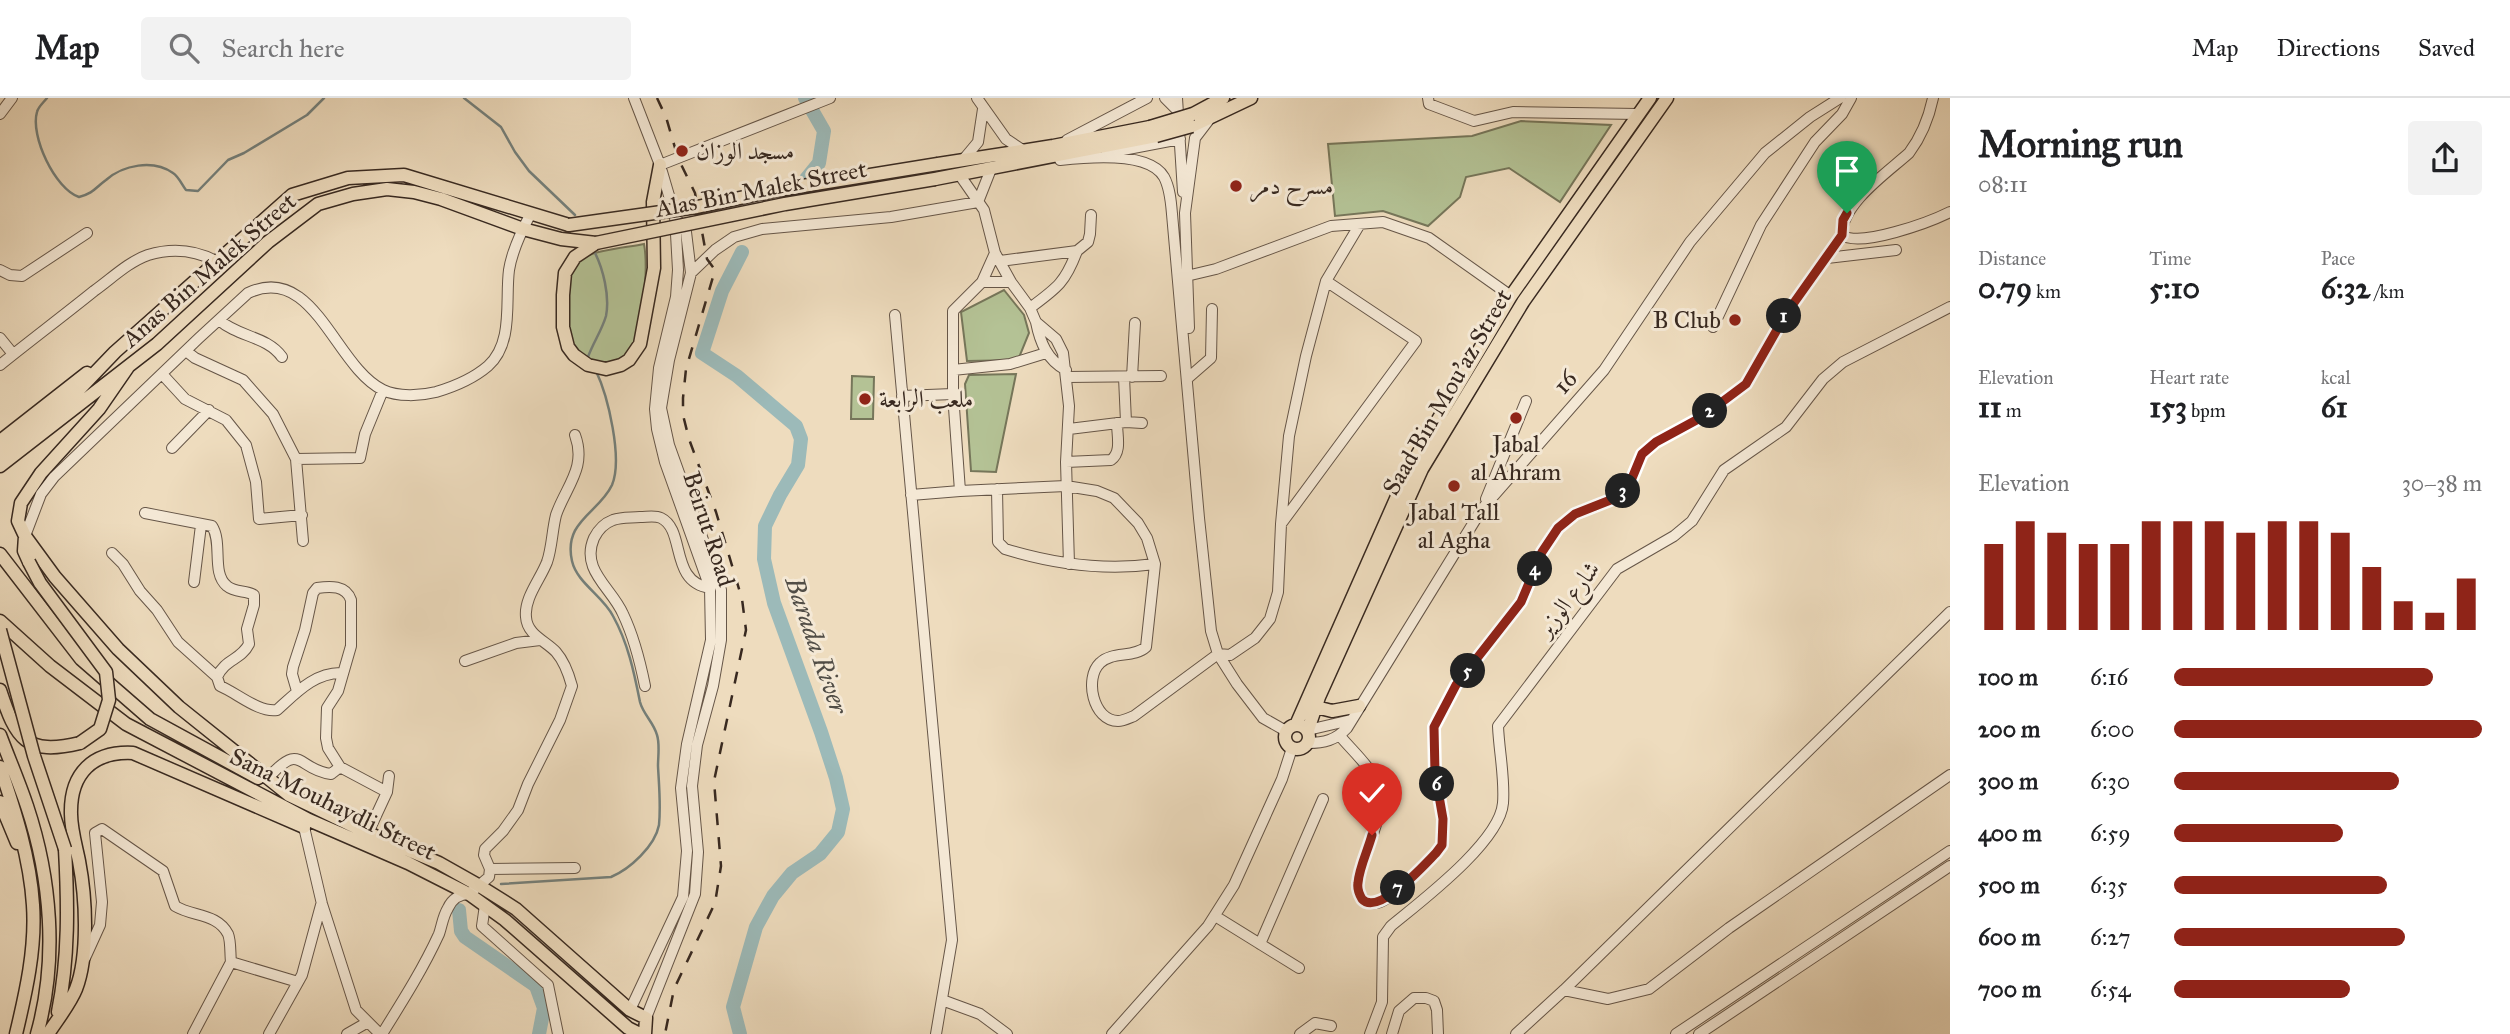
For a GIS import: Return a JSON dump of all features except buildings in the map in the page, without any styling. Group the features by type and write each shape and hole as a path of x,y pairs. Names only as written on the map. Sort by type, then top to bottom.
{"main road":[{"path":"1193,120 1223,98"},
{"path":"964,160 1024,157 1153,132 1193,120 1209,120 1251,98"},
{"name":"Saad Bin Mou'az Street","path":"1300,732 1410,467 1511,296 1650,98"},
{"name":"Saad Bin Mou'az Street","path":"1300,732 1316,707 1422,469 1523,302 1667,98"},
{"path":"959,174 991,169 1053,146 1153,132"},
{"name":"Anas Bin Malek Street","path":"0,454 69,400 115,352 292,195 348,178 404,175 569,225 697,207 778,190 964,160"},
{"path":"596,243 569,264 564,283 565,339 580,360 598,368 613,368 629,360 640,344 654,268 653,202 660,165"},
{"name":"Alas Bin Malek Street","path":"596,243 785,204 959,174"},
{"name":"Anas Bin Malek Street","path":"0,466 157,344 268,242 318,204 387,188 441,199 523,229 561,239 596,243"},
{"path":"0,441 115,352"},
{"path":"128,367 99,409 28,489 18,513 18,521 25,536 55,577 118,649 179,707 268,778 289,794 315,807 439,863 474,889 516,909 630,1010 646,1018 643,1034"},
{"path":"0,691 18,734 39,747 60,748 80,743 100,729 109,700 106,672 40,583 24,551 25,536"},
{"name":"Sana Mouhaydli Street","path":"0,554 81,659 150,719 289,794"},
{"name":"Sana Mouhaydli Street","path":"0,621 50,666 126,724 306,823 474,889 485,905 628,1031 643,1034"},
{"path":"0,630 34,756 65,849 69,917 65,976 55,1022"},
{"path":"1316,707 1344,710 1359,706"},
{"path":"1292,748 1285,739 1300,732"},
{"path":"0,735 28,806 48,898 50,951 37,1034"},
{"path":"48,1034 76,989 80,968 85,926 80,864 71,816 72,796 77,780 86,766 101,756 115,752 133,753 306,823"},
{"path":"0,767 16,812 33,905 29,975 16,1034"},
{"path":"0,802 27,870"},
{"path":"628,1031 630,1010"}],"street":[{"path":"0,114 12,98"},
{"name":"Beirut Road","path":"630,1010 683,897 687,851 681,788 687,744 711,640 710,588 665,462 657,429 655,409 659,368 676,297 678,271 675,216 660,165 635,98"},
{"path":"977,98 1006,139 1024,157 1116,158 1147,163 1163,175 1171,202 1189,329 1186,356 1211,631 1218,654 1263,718 1326,742 1340,736 1370,772 1380,799 1358,882 1361,897 1367,903 1373,904 1385,900 1442,845 1443,819 1435,773 1434,727 1456,685 1521,602 1542,552 1558,528 1575,514 1613,499 1628,488 1642,454 1656,442 1702,417 1746,384 1786,314 1842,235 1843,220 1855,203 1909,153 1916,143 1933,98"},
{"path":"1053,146 1147,98"},
{"path":"1165,98 1177,110"},
{"path":"1177,98 1185,214 1183,277"},
{"path":"1429,98 1429,104 1474,121 1513,111 1638,114"},
{"name":"16","path":"1340,736 1482,509 1604,370 1690,242 1765,153 1810,117 1840,98"},
{"path":"1713,327 1761,225 1815,142 1842,114 1851,98"},
{"path":"660,165 826,99"},
{"path":"964,160 978,142 983,109"},
{"path":"1185,214 1195,138 1209,120"},
{"path":"1079,158 1180,139"},
{"path":"978,202 991,169"},
{"path":"959,174 988,219 997,257 1030,308 1051,360 1067,373 1161,376"},
{"path":"691,273 715,250 734,237 762,229 891,217 978,202"},
{"path":"1842,235 1849,239 1876,236 1919,225 1950,212"},
{"path":"25,536 41,495 54,477 248,293 265,287 284,288 302,299 354,366 383,390 415,395 440,391 476,374 494,360 501,346 506,322 509,269 530,215"},
{"path":"1030,308 1053,292 1068,275 1077,251 1087,242 1091,215"},
{"path":"646,1018 695,894 698,852 692,786 697,745 713,686 721,640 721,590 669,445 661,408 669,360 691,273 686,232 675,216"},
{"path":"1183,277 1216,269 1331,226 1383,222 1429,238 1511,296"},
{"path":"911,495 1066,486 1097,491 1114,498 1138,523 1147,538 1155,564 1146,647 1142,651 1109,657 1100,663 1094,673 1092,687 1095,703 1105,717 1118,721 1134,716 1218,654 1230,655 1255,638 1270,619 1278,592 1289,436 1326,281 1360,224"},
{"path":"0,270 10,275 22,276 87,233"},
{"path":"1828,258 1896,250"},
{"path":"0,365 142,257 164,251 182,251 197,253 216,261"},
{"path":"997,257 1077,251"},
{"path":"960,491 953,394 953,311 982,282 997,257"},
{"path":"1281,524 1416,341 1326,281"},
{"path":"982,282 1011,282"},
{"name":"شارع الوزير","path":"1370,1034 1382,1002 1383,937 1391,926 1470,859 1500,817 1503,803 1498,726 1617,569 1674,536 1692,521 1724,470 1786,427 1823,379 1843,362 1950,307"},
{"path":"1188,378 1211,358 1212,309"},
{"path":"895,315 952,940 936,1034"},
{"path":"219,320 227,327 273,345 282,357"},
{"path":"1036,322 1056,339 1063,353 1067,373 1069,429 1066,486 1069,564"},
{"path":"1066,462 1111,460 1118,452 1135,323"},
{"path":"0,338 13,354"},
{"path":"186,351 195,358 243,380 252,387 273,414 296,459 303,541"},
{"path":"953,370 1010,364 1046,353"},
{"path":"162,374 185,398 226,420 246,444 256,482 259,519 302,515"},
{"path":"296,459 360,458 365,434 383,390"},
{"path":"902,396 953,394"},
{"path":"1482,509 1526,401"},
{"path":"172,448 209,410"},
{"path":"1069,429 1142,423"},
{"path":"315,807 306,823 322,904 356,1010 381,1034 414,983 448,907 462,894 474,889 489,877 490,869 484,855 485,849 503,831 518,810 560,720 572,686 556,652 540,640 527,624 526,607 547,561 556,516 578,470 579,450 575,435"},
{"path":"997,489 998,542 1005,549 1069,564 1121,568 1155,564"},
{"path":"145,513 212,526 215,531 221,578 232,589 251,593 255,599 248,623 250,640 247,649 227,662 217,677"},
{"path":"645,686 626,619 618,603 593,570 591,551 596,534 616,519 659,517 668,523 687,575 700,586 710,588"},
{"path":"194,582 201,526"},
{"path":"112,553 123,564 178,642 217,677 220,686 272,711 297,691 327,674 342,673"},
{"path":"297,691 292,674 293,667 313,593 317,588 341,588 349,594 351,600 351,646 338,691 327,708 325,727 328,748 340,766 387,792"},
{"path":"1516,1034 1950,612"},
{"path":"465,661 516,643 540,640"},
{"path":"1300,732 1350,720"},
{"path":"1112,1034 1215,916 1234,885 1282,779 1292,748"},
{"path":"268,778 290,759 302,760 331,774 340,766"},
{"path":"1564,990 1608,999 1649,989 1729,928 1950,775"},
{"path":"368,833 387,792 388,776"},
{"path":"1260,944 1323,799"},
{"path":"80,968 100,925 102,902 95,833 99,829 125,843 163,871 175,906 212,918 229,935 231,962 193,1034"},
{"path":"1676,1034 1950,851"},
{"path":"1699,1034 1950,866"},
{"path":"490,869 575,868"},
{"path":"269,1034 298,982 322,904"},
{"path":"485,905 482,926 548,985 558,1034"},
{"path":"1215,916 1300,968"},
{"path":"231,962 298,982"},
{"path":"1392,1034 1399,1011 1414,998 1434,1001 1438,1034"},
{"path":"942,1000 980,1014 1007,1034"},
{"path":"347,1034 368,1022"},
{"path":"1300,1034 1315,1023 1331,1026"}],"green space":[{"path":"1521,121 1611,125 1560,202 1509,168 1466,177 1460,197 1428,226 1383,211 1335,216 1328,144 1472,136"},
{"path":"644,244 644,298 636,340 632,349 618,360 593,361 578,352 569,334 569,285 573,268 581,259 592,254"},
{"path":"1004,290 1024,315 1029,333 1018,360 967,361 961,312"},
{"path":"1016,374 996,472 971,471 965,384 969,375"},
{"path":"852,376 874,377 873,419 851,419"}],"waterway":[{"path":"47,98 37,112 37,134 41,147 61,184 79,197 121,171 147,165 165,169 175,175 186,190 198,191 228,160 307,115 324,98"},
{"path":"464,98 501,127 529,171 575,215"},
{"name":"Barada River","path":"805,98 824,131 819,163 806,179"},
{"path":"589,359 607,308 605,282 594,251"},
{"name":"Barada River","path":"740,1034 733,1007 756,927 773,896 792,873 820,854 838,832 843,809 821,732 774,603 764,559 765,526 798,465 801,439 796,426 737,376 702,353 722,291 742,252"},
{"path":"501,884 611,877 641,856 657,833 659,825 657,735 641,706 630,658 618,626 609,609 579,576 572,561 571,547 577,527 606,495 615,474 613,428 596,371"},
{"path":"459,910 461,931 465,937 536,986 544,1008 539,1034"}],"railway":[{"path":"657,98 666,117 678,158 695,193 707,259 715,270 686,369 683,415 742,599 746,630 714,781 721,866 715,903 674,989 665,1034"}],"place":[{"name":"مسجد الوزان","path":"682,151"},
{"name":"مسرح دمر","path":"1236,186"},
{"name":"B Club","path":"1735,320"},
{"name":"ملعب الرابعة","path":"865,399"},
{"name":"Jabal al Ahram","path":"1516,418"},
{"name":"Jabal Tall al Agha","path":"1454,486"}],"route":[{"path":"1372,835 1358,882 1358,891 1367,903 1373,904 1385,900 1442,845 1443,819 1435,773 1434,727 1456,685 1521,602 1542,552 1558,528 1575,514 1613,499 1628,488 1642,454 1656,442 1702,417 1746,384 1786,314 1842,235 1843,220 1847,213"}]}
